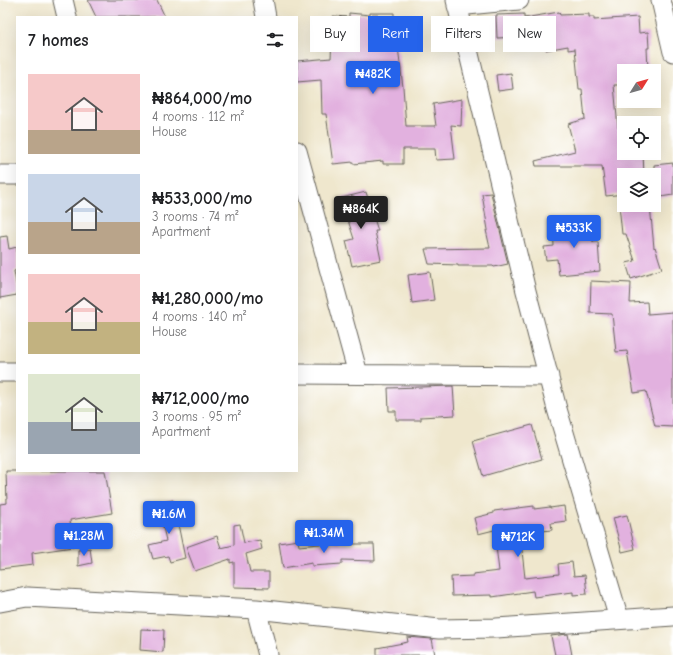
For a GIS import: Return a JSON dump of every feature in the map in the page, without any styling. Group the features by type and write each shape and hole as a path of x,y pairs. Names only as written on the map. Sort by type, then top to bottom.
{"street":[{"path":"63,0 67,16"},
{"path":"262,0 266,16"},
{"path":"518,0 456,3 548,376 619,619"},
{"path":"661,0 673,52"},
{"path":"298,154 358,374"},
{"path":"0,175 16,175"},
{"path":"0,372 16,372"},
{"path":"298,374 548,376"},
{"path":"0,602 27,597 256,609 439,629 496,628 673,616"},
{"path":"256,609 268,655"}],"building":[{"path":"88,0 157,0 165,16 96,16"},
{"path":"559,12 560,15 589,14 589,17 594,17 594,20 638,17 639,33 648,32 648,64 617,64 617,85 614,85 617,117 617,160 643,160 644,168 617,168 617,195 606,196 602,166 536,166 535,161 575,151 568,124 585,119 582,89 579,89 575,49 568,50 568,46 556,48 556,16 536,16"},
{"path":"349,13 370,15 370,13 394,13 394,16 368,16 368,52 399,52 406,126 436,126 433,104 462,99 461,126 451,125 455,159 436,160 435,149 403,149 403,164 383,164 383,161 333,164 326,114 322,114 321,80 298,82 298,61 331,58 331,52 360,52 360,16 349,16"},
{"path":"524,14 524,16 503,16 503,38 497,38 496,15"},
{"path":"511,73 513,89 498,91 496,75"},
{"path":"673,163 673,195 661,197 661,168 654,168 654,165"},
{"path":"366,192 378,231 375,231 381,260 352,266 346,241 354,239 341,198"},
{"path":"491,193 508,264 494,267 429,264 425,249 490,248 486,230 488,230 482,194"},
{"path":"620,212 651,212 654,248 655,247 662,269 631,279 626,263 635,261 626,234 622,234"},
{"path":"592,222 593,242 598,242 600,271 559,275 557,259 546,260 544,247 554,246 553,224"},
{"path":"7,236 9,249 16,247 16,270 14,271 16,295 0,298 0,237"},
{"path":"430,272 434,300 412,303 408,275"},
{"path":"591,281 631,283 630,303 647,302 648,314 673,312 673,427 655,426 646,391 634,393 627,351 616,352 612,314 590,313"},
{"path":"453,386 455,415 421,417 421,420 396,420 396,411 389,411 388,388"},
{"path":"532,425 542,459 483,476 473,441"},
{"path":"6,471 105,472 112,513 70,520 73,547 32,553 33,565 0,569 0,504 7,503"},
{"path":"173,500 185,558 170,562 168,556 153,559 149,545 166,541 158,503"},
{"path":"534,506 534,509 564,506 566,521 551,523 552,530 520,533 525,578 559,574 558,564 572,562 574,576 585,575 587,594 573,595 573,592 534,597 533,591 492,597 492,595 452,596 451,577 473,576 473,574 499,571 494,530 478,534 474,518 494,513 494,511"},
{"path":"627,515 635,549 622,552 613,518"},
{"path":"240,524 244,543 260,540 262,549 246,554 250,572 269,572 269,588 234,587 234,562 230,563 230,559 195,571 186,547 217,536 221,548 234,545 234,525"},
{"path":"298,540 299,546 340,542 340,544 374,544 375,561 342,560 342,564 312,566 312,563 283,568 279,543"},
{"path":"90,548 92,563 78,566 78,550"},
{"path":"141,629 164,630 163,652 140,650"},
{"path":"568,634 572,655 555,655 551,636"},
{"path":"407,637 432,639 435,655 377,655 377,648 408,642"}]}
